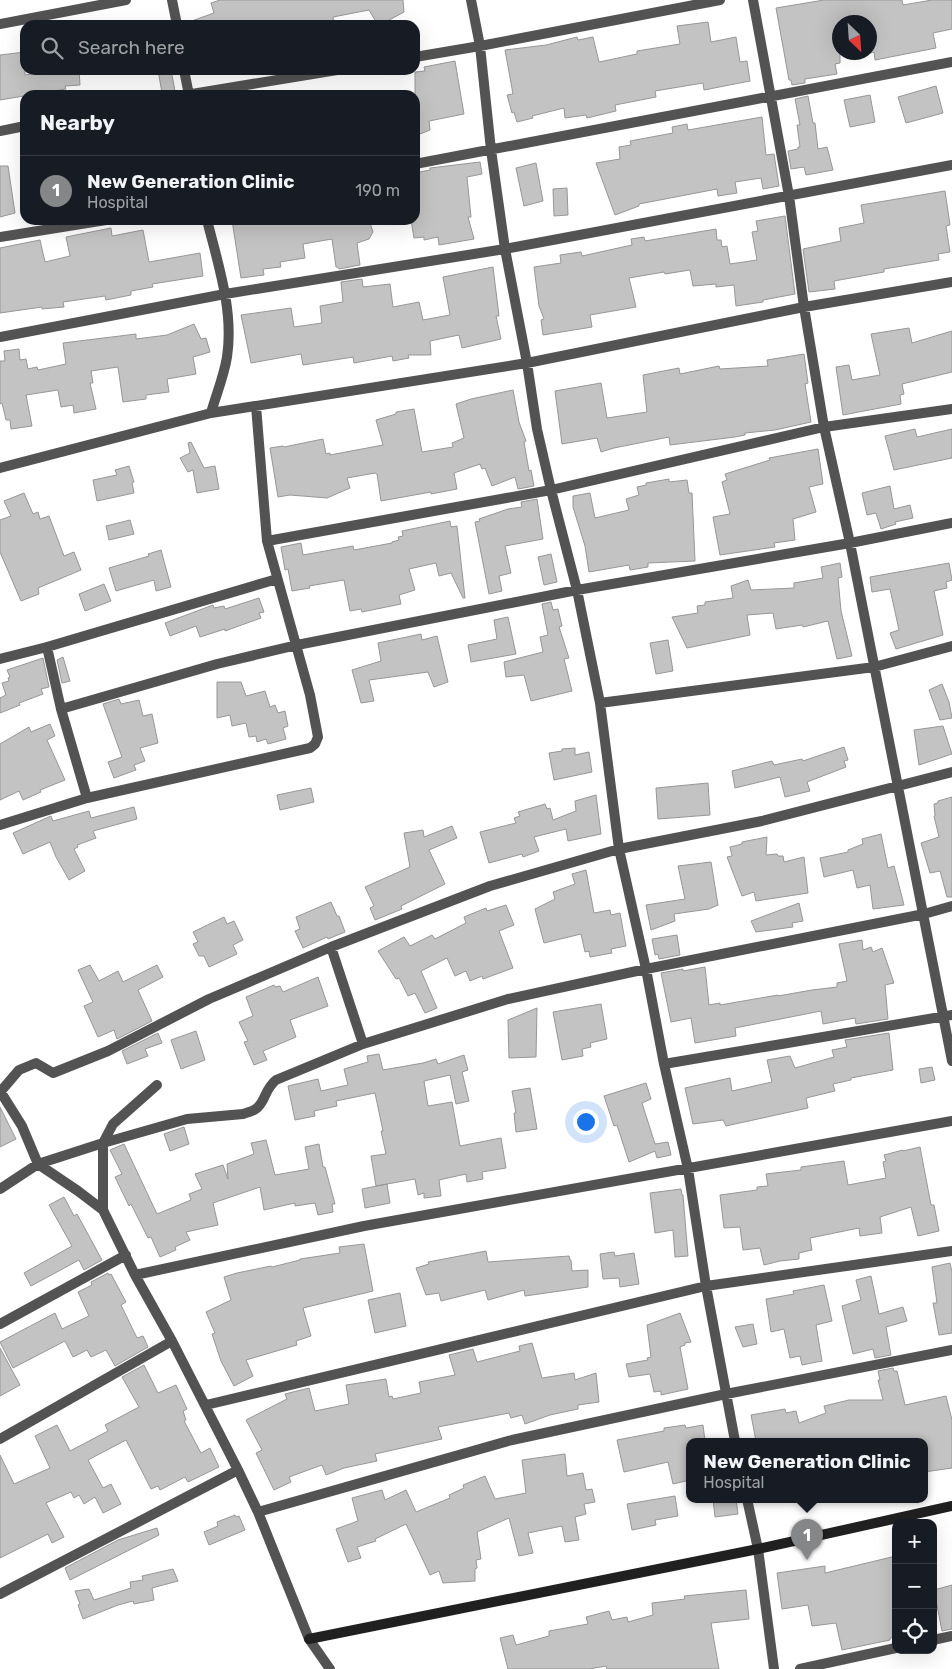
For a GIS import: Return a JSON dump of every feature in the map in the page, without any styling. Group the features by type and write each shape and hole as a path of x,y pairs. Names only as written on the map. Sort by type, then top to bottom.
{"street":[{"path":"21,20 126,0"},
{"path":"172,0 175,20"},
{"path":"471,0 480,46 491,150 505,249 527,363 537,429 577,590 600,702 619,850 688,1169 706,1286 735,1438"},
{"path":"420,56 720,0"},
{"path":"754,0 789,196 804,307 824,428 850,543 897,786 948,1016 952,1061"},
{"path":"0,24 20,20"},
{"path":"420,163 952,62"},
{"path":"185,75 187,90"},
{"path":"218,90 307,75"},
{"path":"0,130 20,127"},
{"path":"0,337 225,294 505,249 952,165"},
{"path":"0,237 75,225"},
{"path":"208,225 225,294 228,328 227,358 211,413"},
{"path":"0,468 211,413 527,363 804,307 952,282"},
{"path":"0,825 87,798 310,748 316,744 318,737 310,695 267,541 256,406"},
{"path":"267,541 551,490 824,428 952,409"},
{"path":"61,709 217,664 297,645 577,590 850,543 952,523"},
{"path":"0,659 47,647 277,579"},
{"path":"600,702 874,667 952,646"},
{"path":"47,647 61,709 87,798"},
{"path":"330,1669 309,1639 258,1512 206,1405 135,1275 103,1210 38,1164 22,1126 0,1091 19,1070 36,1063 53,1073 108,1051 209,999 331,947 490,886 619,850 762,821 952,772"},
{"path":"0,1189 38,1164 187,1119 243,1114 252,1111 258,1108 268,1088 276,1080 363,1044 508,999 646,969 924,914 952,906"},
{"path":"331,947 363,1044"},
{"path":"664,1064 948,1016"},
{"path":"103,1210 103,1144 112,1124 157,1085"},
{"path":"135,1275 364,1226 952,1121"},
{"path":"206,1405 706,1286 952,1251"},
{"path":"0,1324 126,1255"},
{"path":"0,1439 172,1341"},
{"path":"258,1512 512,1440 726,1394 952,1350"},
{"path":"0,1594 238,1470"},
{"path":"748,1503 758,1549 774,1669"},
{"path":"309,1639 758,1549 952,1506"},
{"path":"937,1639 952,1636"},
{"path":"800,1669 892,1649"}],"building":[{"path":"220,0 403,0 404,12 389,20 375,20 369,10 333,17 333,20 194,20 214,13 211,3"},
{"path":"824,0 902,0 903,5 932,0 952,0 952,29 933,33 936,48 877,60 877,15 832,15 832,60 840,60 840,63 835,64 837,74 805,79 805,83 792,85 791,80 789,80 776,8"},
{"path":"708,22 711,42 736,37 740,62 747,61 750,81 704,90 703,83 655,91 656,97 615,105 616,111 587,118 586,115 565,118 564,108 517,122 514,112 512,113 507,95 513,94 505,50 546,45 577,37 578,40 593,37 599,62 637,54 637,51 680,44 677,26"},
{"path":"20,53 20,75 79,75 80,85 65,86 66,89 60,90 20,90 20,97 0,100 0,55"},
{"path":"455,61 464,114 429,121 430,130 420,134 420,90 415,90 415,75 420,75 420,72 425,71 424,67"},
{"path":"159,75 172,75 175,90 161,90"},
{"path":"936,86 943,113 906,123 898,97"},
{"path":"870,95 875,122 850,127 844,100"},
{"path":"808,96 813,123 815,123 818,149 827,147 833,170 806,175 804,167 791,169 788,151 800,147 797,125 800,125 795,99"},
{"path":"762,117 766,155 774,154 779,186 763,189 761,178 735,182 737,193 718,196 717,189 639,204 639,206 615,215 596,163 620,159 619,147 631,145 630,141 673,133 672,127 687,124 688,130"},
{"path":"480,162 482,174 467,177 471,217 468,217 474,239 439,245 438,237 424,240 424,237 414,238 412,225 420,225 420,172 430,170 430,168"},
{"path":"536,163 543,201 524,206 516,168"},
{"path":"0,166 8,166 15,213 0,217"},
{"path":"567,188 568,215 554,216 553,189"},
{"path":"945,191 950,225 946,226 950,252 938,254 939,260 884,269 884,272 834,281 835,289 809,292 803,249 841,241 839,228 864,223 861,205"},
{"path":"785,216 795,294 736,306 734,285 716,287 716,284 693,286 690,270 665,274 664,272 629,278 636,307 590,315 592,327 543,335 541,320 544,319 539,306 534,267 561,263 560,255 581,252 582,256 632,245 631,239 644,237 645,241 716,229 717,240 721,240 722,247 727,246 730,264 757,260 752,232 758,231 756,221"},
{"path":"233,225 371,225 373,232 369,239 357,243 360,265 339,269 336,267 332,239 303,244 305,258 280,262 281,267 263,269 264,275 241,278"},
{"path":"111,228 112,236 143,230 149,262 200,253 203,276 152,284 153,287 131,291 131,295 106,300 105,296 63,302 64,307 42,309 42,307 0,313 0,248 40,240 45,262 70,256 66,237"},
{"path":"493,267 499,316 496,316 501,339 462,348 459,335 430,341 431,355 408,355 409,358 393,361 392,356 354,363 353,357 303,365 301,354 251,363 241,315 291,308 294,327 322,323 320,306 343,302 341,282 362,279 363,287 390,284 393,307 419,302 423,320 450,315 443,277"},
{"path":"194,324 201,339 206,338 210,352 193,357 196,374 167,379 169,392 146,395 146,399 123,402 118,367 91,371 93,383 90,383 96,409 74,413 73,405 61,407 58,390 26,395 32,426 11,429 10,420 6,420 2,403 0,404 0,361 5,361 4,351 19,349 20,360 26,359 28,369 37,367 38,370 66,364 63,343 136,334 136,339 167,335"},
{"path":"909,328 912,343 952,331 952,372 902,384 904,394 900,395 901,404 843,415 836,367 849,365 852,380 880,375 871,334"},
{"path":"804,354 808,383 805,384 811,422 775,430 745,433 745,435 735,437 670,445 669,437 601,452 597,438 562,444 555,391 601,383 607,418 647,412 643,375 679,368 680,374 719,366 720,369 768,366 767,360"},
{"path":"513,390 519,422 526,441 524,442 529,471 531,470 534,486 518,489 515,477 492,486 485,468 482,469 480,464 454,473 457,489 431,494 431,492 381,501 377,474 375,473 347,478 350,488 327,498 290,495 278,497 270,448 323,439 326,454 330,453 330,455 383,445 376,420 396,414 396,412 414,409 422,452 453,447 452,443 464,438 456,404"},
{"path":"915,429 917,437 952,429 952,458 894,470 885,436"},
{"path":"191,442 204,468 215,466 219,489 197,493 193,470 188,472 180,458 190,453 188,443"},
{"path":"818,449 823,484 809,487 816,512 793,519 795,540 774,543 775,547 720,555 713,517 730,514 722,482 727,480 725,474 770,460 769,458"},
{"path":"129,466 134,482 132,483 134,493 97,501 93,480 117,475 115,470"},
{"path":"669,479 669,482 687,480 689,493 692,493 695,561 648,563 648,567 630,570 629,565 589,572 585,546 573,507 573,496 590,493 595,518 629,510 626,499 639,495 637,487 646,485 646,483"},
{"path":"890,486 894,509 910,505 913,518 895,522 896,524 881,529 876,513 867,515 862,493"},
{"path":"24,493 33,514 38,512 40,519 49,516 64,556 74,552 81,570 38,588 39,594 21,601 0,552 0,520 11,516 4,501"},
{"path":"537,499 543,539 505,546 511,573 499,576 502,591 489,594 475,522 508,509 522,507 521,502"},
{"path":"130,520 134,534 109,540 106,526"},
{"path":"450,521 451,527 457,526 465,598 463,598 451,573 439,576 436,563 409,569 415,590 399,595 401,604 362,612 361,609 350,611 344,580 292,591 288,569 285,570 281,547 301,543 303,555 353,546 354,550 392,543 399,540 398,537 403,536 402,531"},
{"path":"161,550 171,587 156,591 154,580 116,591 109,568 149,556 148,554"},
{"path":"551,554 557,582 544,585 538,557"},
{"path":"840,563 842,577 838,578 841,611 852,656 837,659 828,621 803,627 802,625 776,629 773,613 747,615 750,635 687,648 672,617 698,613 697,606 705,605 705,602 733,598 731,586 748,580 751,590 794,588 794,583 823,578 821,567"},
{"path":"949,563 952,580 946,582 947,588 934,591 943,635 896,649 890,633 899,630 890,589 872,592 870,577"},
{"path":"104,584 111,601 85,611 79,594"},
{"path":"259,598 264,612 259,613 261,618 225,631 225,629 200,637 196,626 170,636 165,623 213,605 214,608 224,606 225,609"},
{"path":"551,602 553,610 558,609 562,626 559,627 569,658 564,659 572,691 531,701 524,675 506,677 504,662 543,652 540,637 548,635 542,604"},
{"path":"508,617 516,654 471,662 468,645 497,639 494,620"},
{"path":"421,634 422,640 437,636 448,682 434,687 428,672 369,680 374,701 361,703 352,670 381,661 378,643"},
{"path":"668,640 673,671 656,674 650,643"},
{"path":"63,657 70,681 62,683 57,660"},
{"path":"43,658 49,687 41,689 43,694 0,713 0,698 6,695 2,683 9,681 8,678 10,677 7,670"},
{"path":"217,682 241,682 246,696 265,691 270,707 275,705 278,713 285,711 288,726 283,728 286,739 268,744 266,739 257,742 256,736 249,737 246,723 232,726 230,715 217,718"},
{"path":"942,684 949,702 952,718 940,720 929,690"},
{"path":"119,699 121,704 139,700 143,716 152,714 158,743 140,748 145,761 134,765 136,770 114,778 108,762 122,757 103,704"},
{"path":"50,724 55,736 47,740 65,780 40,790 41,792 23,800 19,791 0,800 0,744 29,727 31,732"},
{"path":"943,726 952,754 919,765 914,730"},
{"path":"844,747 848,760 844,761 846,767 807,782 810,791 785,797 780,777 735,788 732,771 772,761 774,765 802,759 803,761"},
{"path":"575,748 575,755 589,752 592,772 554,780 549,753"},
{"path":"708,783 710,815 658,819 656,788"},
{"path":"311,788 314,802 280,810 277,795"},
{"path":"596,795 601,834 568,841 566,829 534,837 539,851 523,857 522,854 489,863 480,832 516,823 514,818 520,816 518,812 545,804 547,809 550,808 553,820 576,811 575,801"},
{"path":"952,797 952,897 947,897 940,871 930,873 921,843 939,837 934,816 934,804"},
{"path":"134,807 137,819 93,831 96,838 77,845 78,847 74,849 85,871 69,880 50,842 23,854 13,833 51,816 53,821 89,811 91,818"},
{"path":"452,826 457,838 429,850 445,884 401,906 402,909 375,920 370,908 374,906 365,887 410,867 404,833 423,830 424,837"},
{"path":"881,834 888,868 894,866 904,905 873,909 870,885 857,888 853,870 824,877 820,858 848,852 848,850 863,844 862,839"},
{"path":"767,837 766,855 777,854 778,856 783,856 784,862 804,857 808,893 756,901 754,892 742,896 727,857 732,856 730,847 742,844 742,842"},
{"path":"711,862 718,905 709,909 674,914 675,921 651,930 646,905 685,899 678,866"},
{"path":"586,870 594,913 610,910 611,915 620,913 626,946 611,949 612,953 590,957 589,951 585,952 581,934 544,943 535,909 555,899 553,892 575,884 572,874"},
{"path":"331,902 345,932 328,939 327,937 303,948 295,931 300,929 296,917"},
{"path":"799,903 803,921 792,923 793,927 756,932 751,921"},
{"path":"506,905 514,925 499,931 513,968 483,979 482,976 470,981 466,971 455,976 447,958 421,971 437,1008 425,1013 415,993 408,996 399,978 396,979 378,951 404,937 410,946 432,935 435,939 466,923 464,917 486,908 487,911"},
{"path":"224,917 227,924 234,921 243,940 233,945 237,954 209,967 204,956 199,956 193,944 198,942 193,932"},
{"path":"677,935 680,955 659,959 658,954 655,955 652,939"},
{"path":"862,940 863,950 871,947 873,952 882,948 894,983 885,985 888,1019 856,1024 855,1018 823,1024 821,1011 735,1028 736,1036 695,1043 691,1018 671,1022 661,973 705,967 709,1005 720,1003 720,1005 837,987 837,983 847,981 839,944"},
{"path":"90,965 99,981 118,971 123,982 157,965 163,977 138,990 152,1021 117,1039 114,1030 98,1037 84,1006 93,1002 78,970"},
{"path":"318,977 328,1006 290,1020 296,1037 263,1051 267,1060 254,1065 244,1042 248,1041 239,1022 253,1016 246,997 274,985 275,987 280,986 283,992"},
{"path":"601,1004 607,1039 590,1043 591,1047 582,1049 583,1056 562,1060 553,1012"},
{"path":"537,1008 536,1057 509,1058 508,1020"},
{"path":"196,1031 205,1060 181,1069 171,1040"},
{"path":"158,1033 162,1043 145,1049 148,1056 127,1064 122,1051"},
{"path":"889,1033 893,1070 851,1078 851,1080 833,1084 835,1091 806,1098 808,1108 726,1126 723,1120 693,1124 685,1088 730,1078 732,1091 772,1082 767,1060 790,1056 795,1068 834,1057 832,1050 847,1047 845,1040"},
{"path":"379,1054 383,1070 436,1059 438,1064 464,1055 468,1070 462,1072 469,1101 456,1104 450,1075 424,1081 428,1106 452,1102 460,1146 501,1138 506,1168 482,1172 483,1179 467,1182 466,1174 439,1180 441,1196 424,1198 424,1193 418,1195 415,1179 376,1186 371,1156 386,1154 375,1093 336,1101 337,1106 314,1111 315,1116 295,1120 288,1086 318,1079 321,1091 348,1085 344,1069 368,1062 367,1056"},
{"path":"932,1067 935,1080 921,1083 919,1069"},
{"path":"646,1083 651,1099 642,1103 655,1144 668,1142 671,1155 657,1158 655,1151 629,1162 617,1125 614,1126 604,1096"},
{"path":"530,1088 537,1129 516,1132 514,1113 516,1113 512,1091"},
{"path":"0,1107 16,1139 0,1147"},
{"path":"184,1127 189,1144 170,1151 164,1134"},
{"path":"266,1140 275,1175 309,1169 305,1147 319,1144 323,1167 325,1167 335,1204 332,1204 333,1212 318,1215 315,1203 295,1206 295,1203 264,1210 260,1187 213,1203 218,1225 186,1232 190,1240 175,1247 176,1250 160,1257 151,1237 148,1238 131,1204 129,1206 115,1177 122,1174 110,1150 124,1144 157,1214 191,1200 189,1194 202,1189 195,1174 223,1165 228,1179 227,1164 254,1154 251,1143"},
{"path":"920,1147 931,1205 934,1205 939,1231 918,1236 911,1207 880,1217 882,1233 860,1236 859,1228 810,1238 812,1250 799,1253 799,1259 764,1265 760,1248 743,1250 740,1227 724,1228 720,1195 757,1190 757,1187 768,1186 766,1174 801,1170 801,1167 844,1161 848,1185 886,1178 883,1162 886,1161 884,1155"},
{"path":"387,1184 390,1203 365,1208 362,1189"},
{"path":"681,1189 688,1256 675,1257 673,1230 655,1233 650,1193"},
{"path":"64,1197 74,1216 77,1214 102,1260 84,1270 79,1260 31,1286 24,1273 72,1246 49,1205"},
{"path":"364,1244 373,1291 303,1308 311,1336 296,1341 297,1345 246,1360 253,1376 234,1386 221,1361 212,1334 215,1333 206,1312 231,1300 224,1277 300,1259 340,1253 339,1247"},
{"path":"486,1251 488,1262 569,1256 572,1271 588,1270 588,1287 525,1296 524,1290 488,1300 485,1290 441,1301 439,1293 426,1295 416,1268 429,1264 428,1262"},
{"path":"614,1252 615,1256 634,1253 639,1284 620,1287 619,1278 603,1279 600,1254"},
{"path":"950,1263 952,1272 952,1333 939,1335 933,1303 937,1303 932,1267"},
{"path":"108,1273 109,1275 111,1274 126,1302 121,1305 137,1338 143,1336 148,1347 115,1366 106,1350 91,1357 87,1350 73,1357 65,1341 13,1368 0,1342 55,1313 62,1329 89,1316 78,1292 92,1285 91,1282"},
{"path":"871,1276 879,1314 903,1307 907,1321 886,1327 891,1355 875,1358 873,1349 853,1354 842,1306 861,1300 856,1280"},
{"path":"824,1285 832,1321 816,1325 822,1361 802,1365 800,1356 790,1358 784,1329 771,1332 766,1299 794,1294 793,1291"},
{"path":"400,1293 406,1326 375,1333 368,1300"},
{"path":"680,1313 691,1342 685,1343 685,1345 680,1347 688,1389 661,1395 661,1391 654,1392 650,1374 629,1377 626,1364 648,1360 647,1358 651,1357 647,1325"},
{"path":"753,1324 757,1344 743,1347 735,1327"},
{"path":"532,1343 542,1378 574,1373 575,1380 596,1373 599,1402 578,1405 578,1409 550,1415 525,1424 522,1415 511,1418 509,1413 438,1427 442,1439 375,1454 377,1461 344,1468 326,1475 322,1465 289,1477 291,1482 274,1490 256,1453 262,1450 246,1420 287,1399 285,1394 309,1388 315,1411 349,1404 346,1385 386,1379 389,1397 392,1396 393,1399 421,1393 419,1382 455,1375 449,1355 473,1349 477,1362 520,1351 519,1346"},
{"path":"0,1348 20,1385 0,1396"},
{"path":"144,1365 158,1393 176,1385 187,1409 183,1411 186,1420 184,1421 201,1453 210,1448 219,1467 188,1482 185,1477 160,1490 158,1486 151,1489 126,1440 88,1460 103,1488 111,1484 121,1504 103,1513 95,1497 84,1504 79,1495 74,1498 71,1492 46,1503 64,1537 52,1543 48,1534 0,1558 0,1455 14,1484 50,1468 35,1436 57,1425 70,1451 108,1431 105,1425 139,1407 122,1377"},
{"path":"893,1368 894,1371 897,1371 905,1405 946,1396 952,1420 952,1468 928,1471 928,1438 755,1438 751,1415 785,1409 786,1413 796,1411 799,1423 826,1413 824,1406 849,1400 883,1400 878,1380 880,1380 878,1371"},
{"path":"685,1425 686,1428 703,1425 705,1438 686,1438 686,1481 673,1484 668,1462 624,1472 617,1440 664,1431 664,1428"},
{"path":"565,1454 567,1476 583,1473 586,1490 592,1489 595,1502 584,1504 586,1514 575,1517 579,1540 565,1542 562,1526 528,1533 533,1553 519,1556 509,1518 477,1532 481,1559 476,1560 475,1581 443,1583 439,1571 430,1575 406,1524 375,1539 376,1541 357,1547 361,1558 348,1562 336,1529 358,1521 352,1498 382,1490 385,1500 406,1490 416,1512 450,1498 449,1495 464,1488 463,1485 485,1476 495,1499 526,1493 522,1460"},
{"path":"675,1496 678,1516 655,1520 656,1525 632,1530 627,1504"},
{"path":"713,1503 737,1503 738,1514 715,1517"},
{"path":"235,1515 236,1517 239,1516 245,1530 209,1545 204,1532 218,1526 217,1522"},
{"path":"157,1528 159,1535 70,1580 65,1568 118,1540"},
{"path":"892,1557 892,1638 890,1640 842,1650 836,1623 812,1626 808,1605 782,1609 777,1573 825,1566 825,1573"},
{"path":"173,1569 178,1581 152,1588 154,1600 134,1604 133,1601 118,1605 83,1619 75,1591 89,1589 94,1600 131,1588 130,1582 143,1580 142,1576"},
{"path":"952,1585 952,1629 942,1631 937,1605 937,1589"},
{"path":"746,1590 749,1619 711,1623 719,1669 607,1669 606,1666 589,1669 508,1669 500,1638 513,1635 516,1645 549,1636 549,1631 588,1624 586,1617 609,1611 612,1620 627,1617 628,1622 653,1615 652,1603 685,1599 684,1596"}],"place":[{"name":"New Generation Clinic","path":"807,1560"}]}
